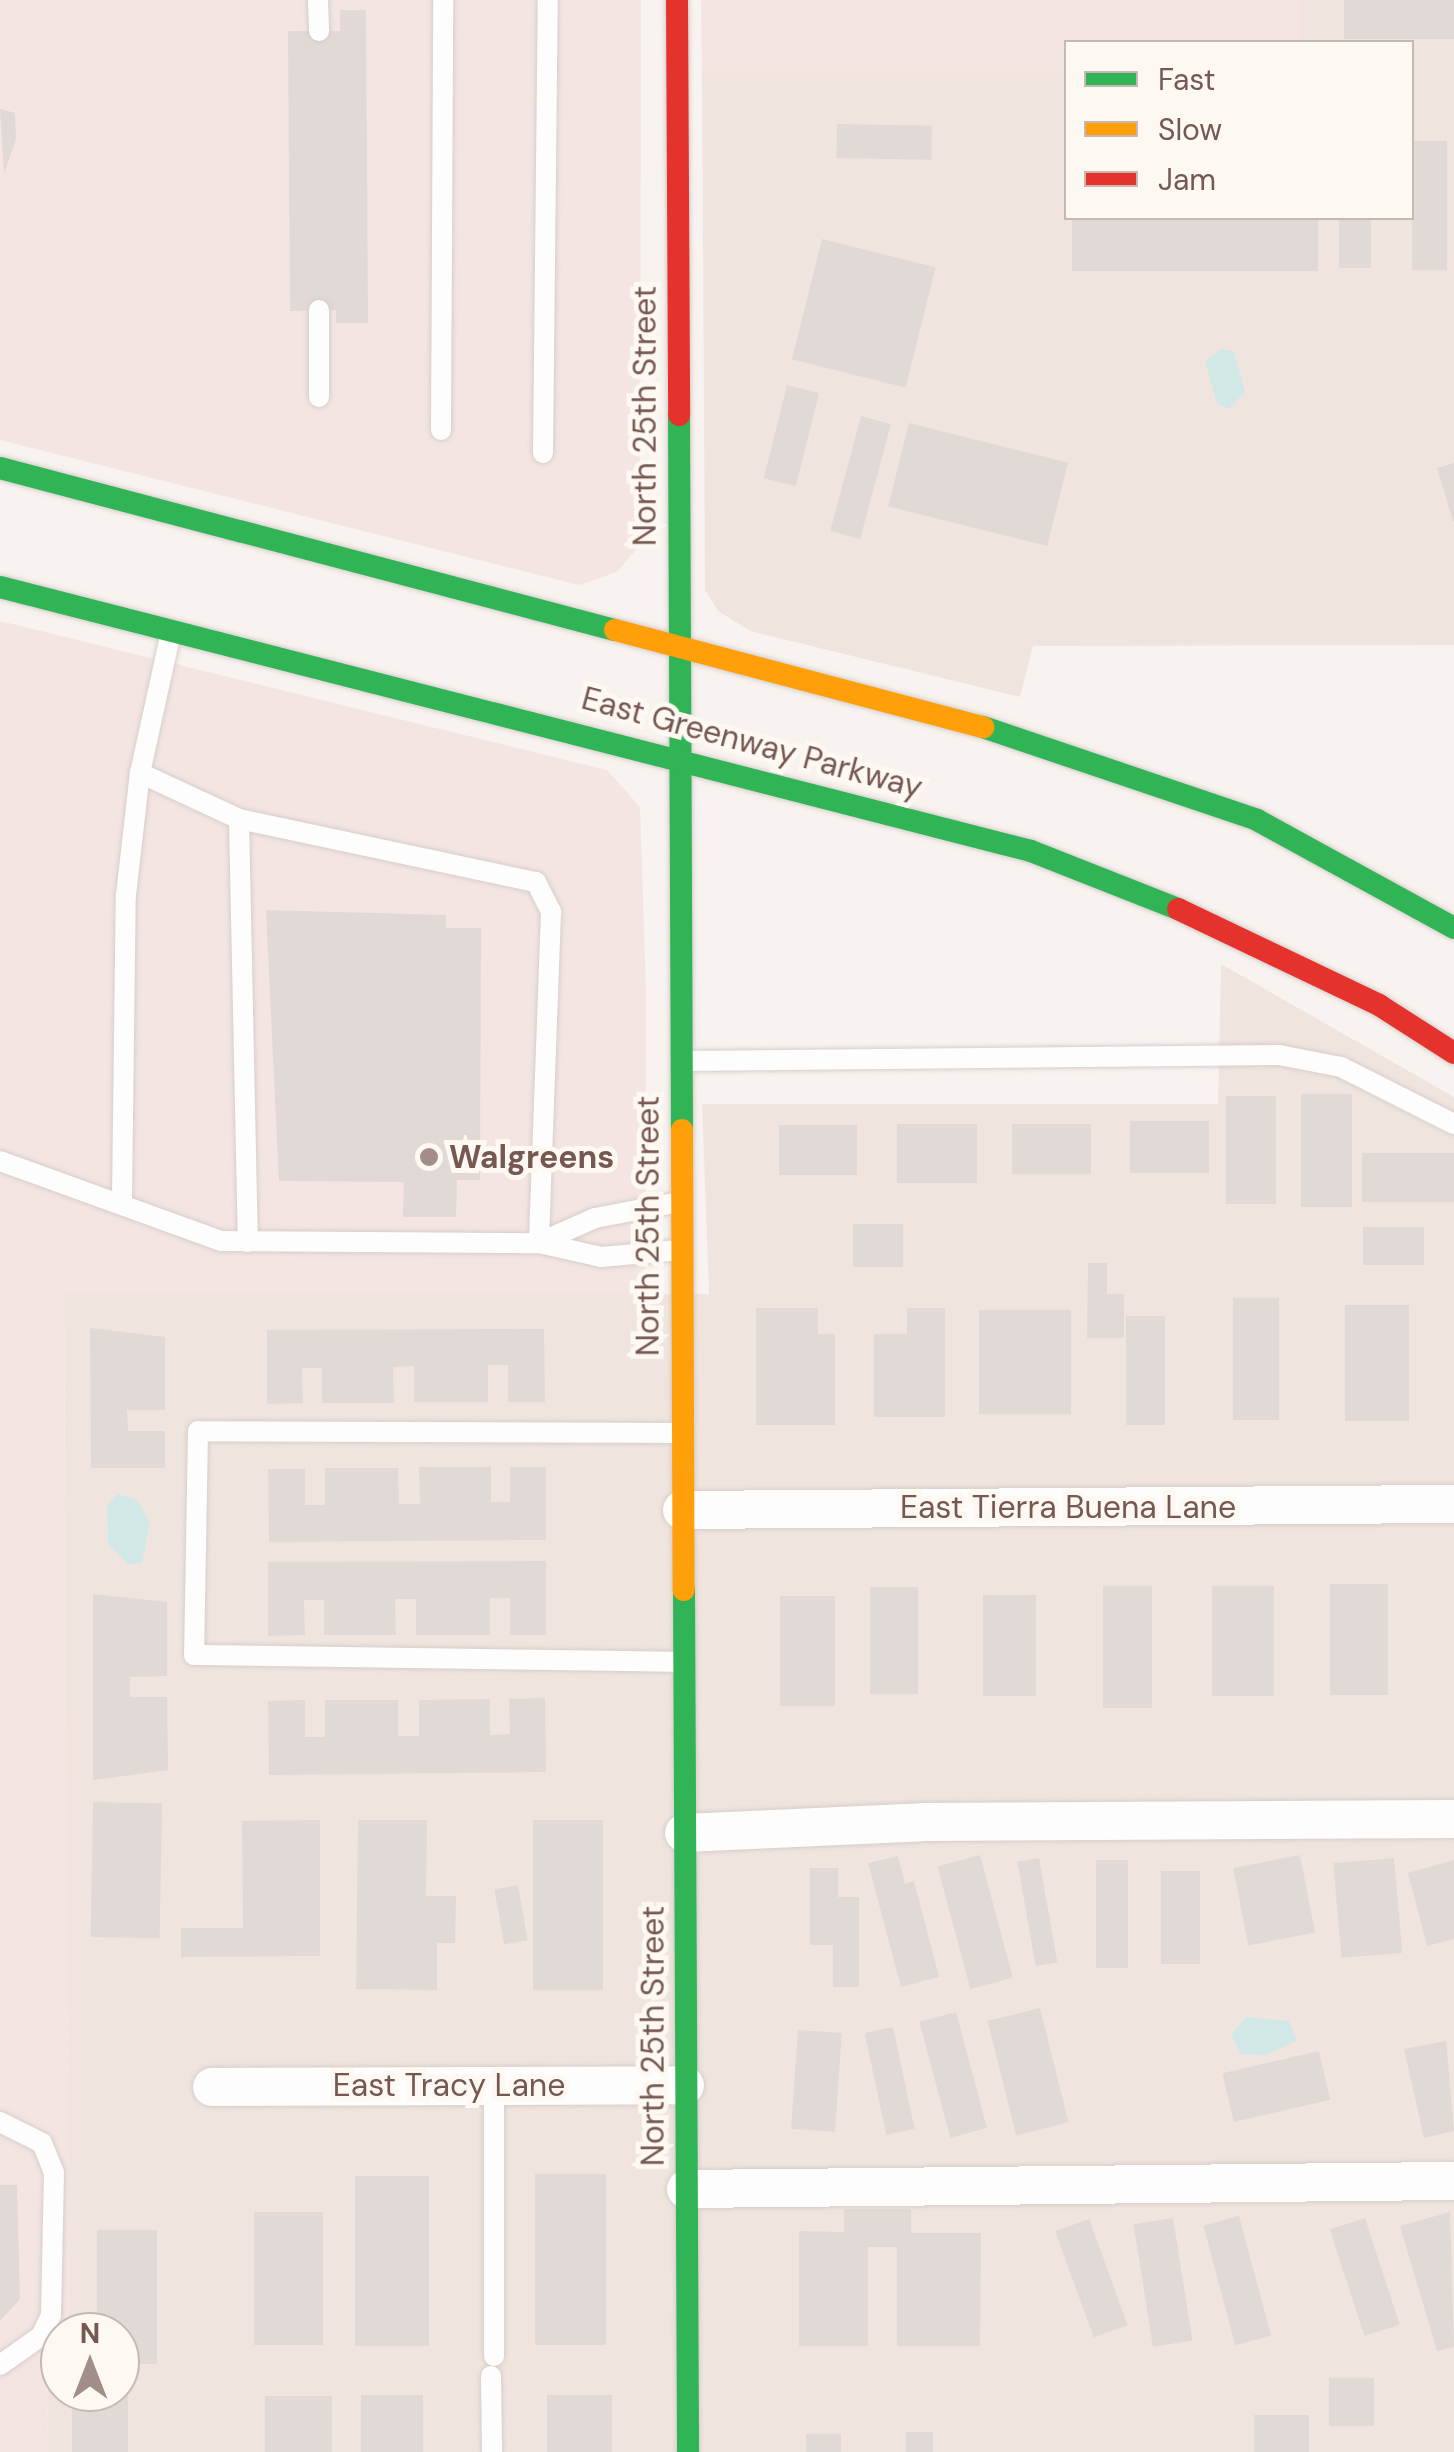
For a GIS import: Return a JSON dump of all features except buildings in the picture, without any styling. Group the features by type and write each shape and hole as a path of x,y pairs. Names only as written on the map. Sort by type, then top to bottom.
{"main road":[{"name":"North 25th Street","path":"677,0 676,640 688,2452"},
{"path":"0,468 676,640 1057,746 1257,820 1454,928"},
{"name":"East Greenway Parkway","path":"0,587 679,754 1031,851 1220,926 1454,1053"}],"street":[{"name":"East Tierra Buena Lane","path":"682,1510 1454,1504"},
{"path":"684,1832 923,1822 1454,1819"},
{"name":"East Tracy Lane","path":"212,2086 686,2084"},
{"path":"686,2189 1454,2181"}],"lane":[{"path":"318,0 319,30"},
{"path":"441,430 443,0"},
{"path":"543,453 548,0"},
{"path":"319,310 319,397"},
{"path":"122,1201 126,895 140,773 172,630"},
{"path":"140,773 239,819 536,882 551,912 538,1243"},
{"path":"239,819 248,1242"},
{"path":"680,1060 1279,1054 1341,1067 1454,1124"},
{"path":"0,1161 122,1201 221,1241 538,1243 601,1257 680,1250"},
{"path":"538,1243 595,1218 680,1202"},
{"path":"682,1433 198,1431 194,1655 682,1662"},
{"path":"492,2452 494,2085"},
{"path":"0,2122 42,2143 54,2172 51,2315 41,2336 0,2365"}],"shaded area":[{"path":"0,0 641,0 640,545 617,572 579,585 0,440"},
{"path":"701,0 1301,0 1301,40 1064,40 1064,73 702,73"},
{"path":"1301,0 1454,0 1454,645 1033,646 1020,697 750,631 718,611 705,590 702,73 1064,73 1064,220 1414,220 1414,40 1301,40"},
{"path":"1221,349 1234,351 1245,392 1229,409 1217,404 1205,361"},
{"path":"0,621 607,770 640,807 646,990 646,1294 64,1294 69,2312 40,2312 40,2412 47,2412 48,2452 0,2452"},
{"path":"1221,964 1454,1097 1454,2452 48,2452 47,2412 140,2412 140,2312 69,2312 64,1294 709,1294 702,1104 1218,1104"},
{"path":"118,1494 137,1500 150,1522 142,1563 128,1564 108,1545 107,1506"},
{"path":"1246,2017 1289,2021 1297,2041 1266,2055 1241,2054 1231,2035"}],"traffic: fast":[{"path":"679,415 682,1130"},
{"path":"0,468 615,630"},
{"path":"0,587 1031,851 1178,909"},
{"path":"983,727 1257,820 1454,928"},
{"path":"684,1590 688,2452"}],"traffic: slow":[{"path":"615,630 983,727"},
{"path":"682,1130 684,1590"}],"traffic: jam":[{"path":"677,0 679,415"},
{"path":"1178,909 1379,1005 1454,1053"}],"place":[{"name":"Walgreens","path":"429,1157"}]}
